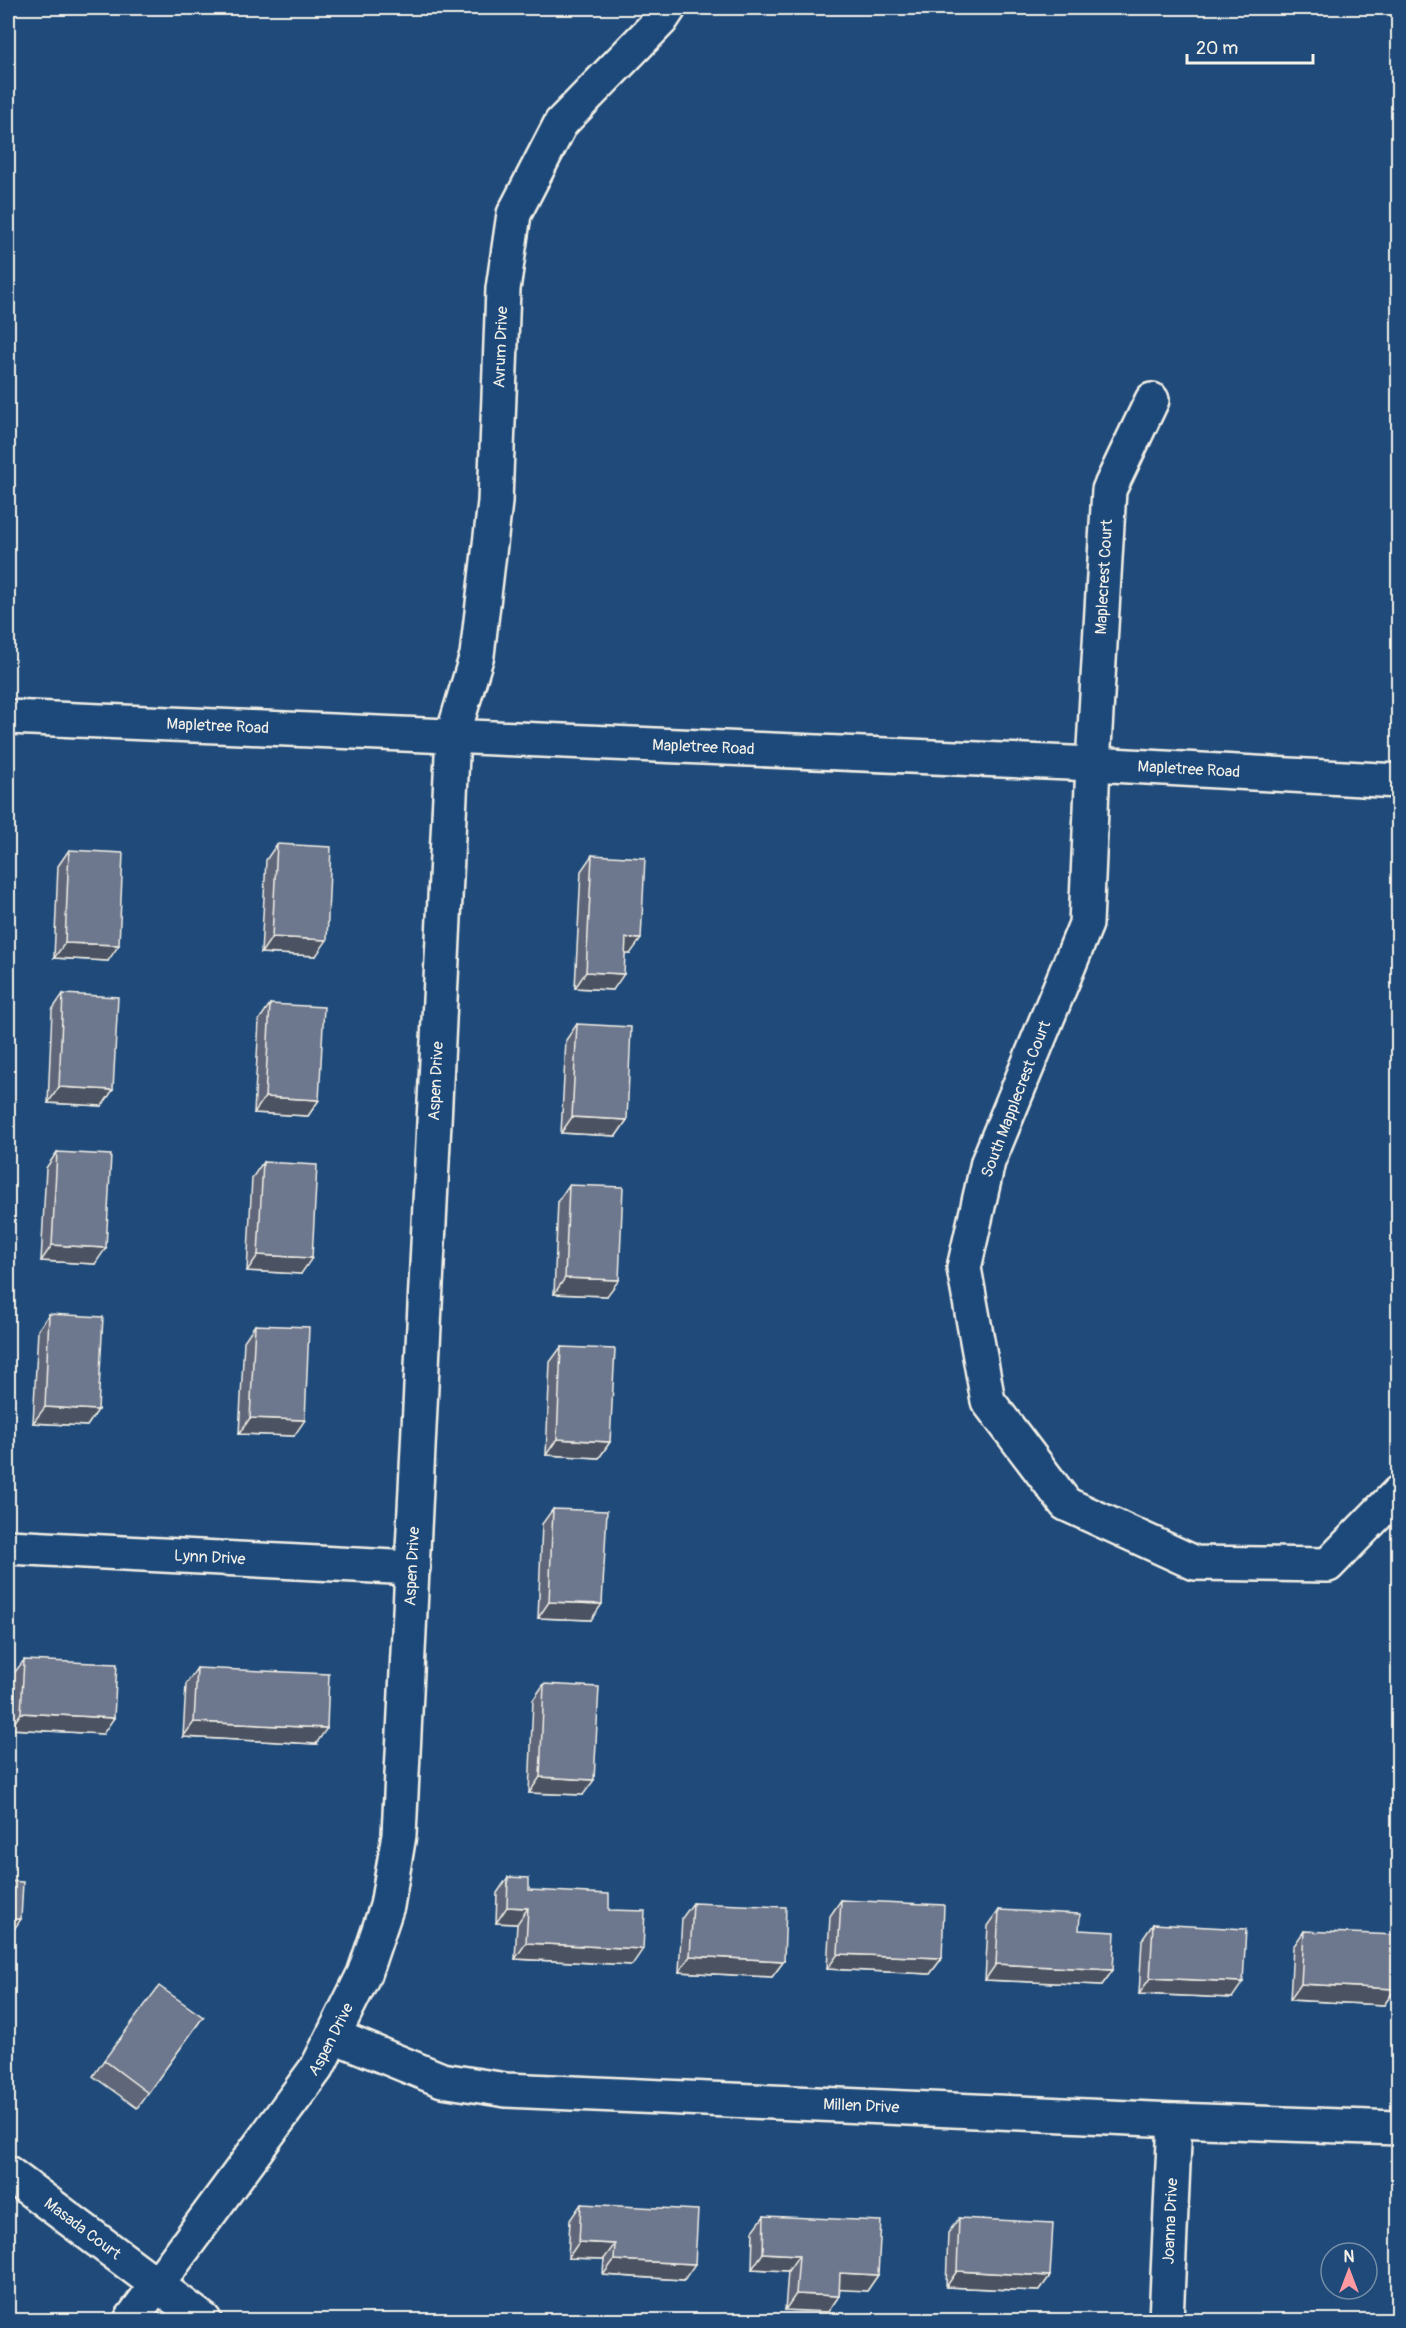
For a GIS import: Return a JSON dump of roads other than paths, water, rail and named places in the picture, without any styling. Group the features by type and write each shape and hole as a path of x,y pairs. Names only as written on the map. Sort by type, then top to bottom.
{"street":[{"name":"Avrum Drive","path":"453,735 477,655 495,502 503,289 514,214 561,123 661,20 669,8"},
{"name":"Maplecrest Court","path":"1093,764 1109,490 1152,400"},
{"name":"Mapletree Road","path":"8,717 1093,764 1398,781"},
{"name":"Aspen Drive","path":"131,2320 318,2066 364,1974 387,1906 399,1835 453,735"},
{"name":"South Mapplecrest Court","path":"1093,764 1086,924 988,1162 964,1268 988,1401 1066,1504 1196,1563 1328,1565 1398,1493"},
{"name":"Lynn Drive","path":"8,1546 413,1568"},
{"name":"Millen Drive","path":"334,2036 442,2080 506,2090 1398,2128"},
{"name":"Joanna Drive","path":"1166,2320 1174,2120"},
{"name":"Masada Court","path":"8,2173 204,2320"}]}
